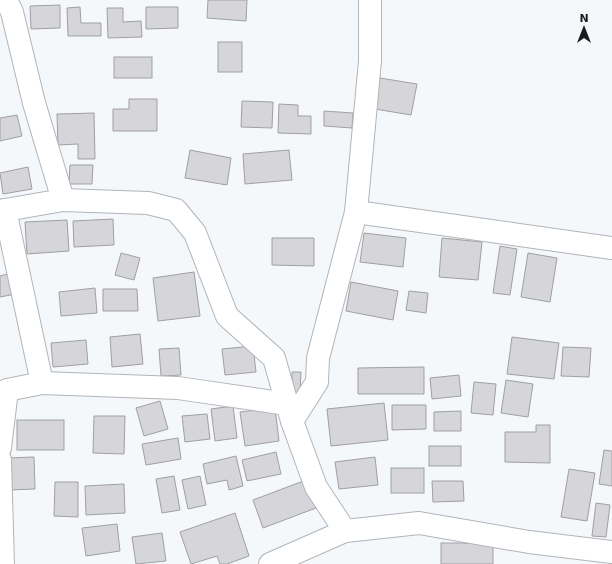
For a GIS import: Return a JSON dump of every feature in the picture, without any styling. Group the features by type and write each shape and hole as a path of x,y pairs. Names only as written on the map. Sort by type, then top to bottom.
{"street":[{"path":"6,0 12,12 34,103 63,200"},
{"path":"289,412 317,382 318,358 356,212 370,61 370,0"},
{"path":"42,383 3,211 63,200 148,203 176,210 195,233 227,316 274,358 289,412 316,487 345,531"},
{"path":"356,212 612,248"},
{"path":"0,448 7,390 42,383 178,388 289,412"},
{"path":"0,460 3,564"},
{"path":"270,564 345,531 419,523 529,542 612,552"}],"building":[{"path":"208,0 247,0 246,21 207,18"},
{"path":"60,5 60,28 31,29 30,6"},
{"path":"80,7 81,23 101,23 101,36 68,36 67,8"},
{"path":"146,7 178,7 178,28 146,29"},
{"path":"107,8 123,8 123,22 141,21 142,37 108,38"},
{"path":"218,42 242,42 242,72 218,72"},
{"path":"114,57 152,57 152,78 114,78"},
{"path":"380,78 417,84 411,115 375,109"},
{"path":"129,99 157,99 157,131 113,131 113,109 129,109"},
{"path":"242,101 273,102 272,128 241,127"},
{"path":"279,104 298,105 298,116 311,116 311,134 278,133"},
{"path":"324,111 353,113 352,128 324,126"},
{"path":"94,113 95,159 78,159 78,144 58,145 57,114"},
{"path":"17,115 22,136 0,141 0,118"},
{"path":"190,150 231,158 227,185 185,178"},
{"path":"289,150 292,180 245,184 243,154"},
{"path":"70,165 93,165 92,184 69,184"},
{"path":"28,167 32,189 3,194 0,173"},
{"path":"113,219 114,245 74,247 73,221"},
{"path":"67,220 69,251 27,254 25,222"},
{"path":"364,233 406,238 403,267 360,262"},
{"path":"272,238 314,238 314,266 272,265"},
{"path":"442,238 482,242 478,280 439,277"},
{"path":"500,246 517,249 510,295 493,293"},
{"path":"121,253 140,258 134,280 115,275"},
{"path":"528,253 557,258 550,302 521,297"},
{"path":"194,272 200,316 158,321 153,278"},
{"path":"11,273 16,294 0,297 0,276"},
{"path":"351,282 398,291 393,320 346,311"},
{"path":"95,288 97,313 61,316 59,292"},
{"path":"103,289 137,289 138,311 103,311"},
{"path":"409,291 428,293 426,313 406,310"},
{"path":"140,334 143,364 112,367 110,337"},
{"path":"512,337 559,343 554,379 507,374"},
{"path":"86,340 88,364 53,367 51,343"},
{"path":"253,346 256,372 225,375 222,349"},
{"path":"563,347 591,348 589,377 561,376"},
{"path":"179,348 181,375 161,376 159,349"},
{"path":"424,367 424,394 358,394 358,368"},
{"path":"292,372 301,372 300,394 292,394"},
{"path":"459,375 461,396 432,399 430,378"},
{"path":"506,380 533,384 528,417 501,413"},
{"path":"474,382 496,384 493,415 471,413"},
{"path":"160,401 168,429 144,436 136,408"},
{"path":"384,403 388,440 331,446 327,409"},
{"path":"392,405 426,405 426,429 392,430"},
{"path":"233,406 237,438 215,441 211,409"},
{"path":"275,408 279,441 245,446 240,412"},
{"path":"461,411 461,431 434,431 434,412"},
{"path":"207,414 210,439 185,442 182,416"},
{"path":"94,416 125,416 124,454 93,453"},
{"path":"17,420 64,420 64,450 17,450"},
{"path":"536,425 550,425 550,463 505,462 505,432 536,432"},
{"path":"178,438 181,459 146,465 142,444"},
{"path":"429,446 461,446 461,466 429,466"},
{"path":"604,450 612,451 612,486 599,484"},
{"path":"276,452 281,474 247,481 242,460"},
{"path":"236,456 243,486 229,490 227,480 207,484 203,464"},
{"path":"34,457 35,489 9,490 8,458"},
{"path":"375,457 378,485 339,489 335,462"},
{"path":"391,468 424,468 424,493 391,493"},
{"path":"569,469 595,473 587,521 561,517"},
{"path":"174,476 180,510 162,513 156,479"},
{"path":"200,476 206,505 188,509 182,480"},
{"path":"306,480 316,508 263,528 253,500"},
{"path":"432,481 463,481 464,501 433,502"},
{"path":"55,482 78,482 78,517 54,516"},
{"path":"124,484 125,513 86,515 85,486"},
{"path":"596,503 610,505 606,537 592,536"},
{"path":"235,513 249,556 227,564 220,564 217,556 191,564 180,532"},
{"path":"117,524 120,551 86,556 82,528"},
{"path":"162,533 166,561 136,564 132,537"},
{"path":"441,543 493,543 493,564 441,564"}]}
